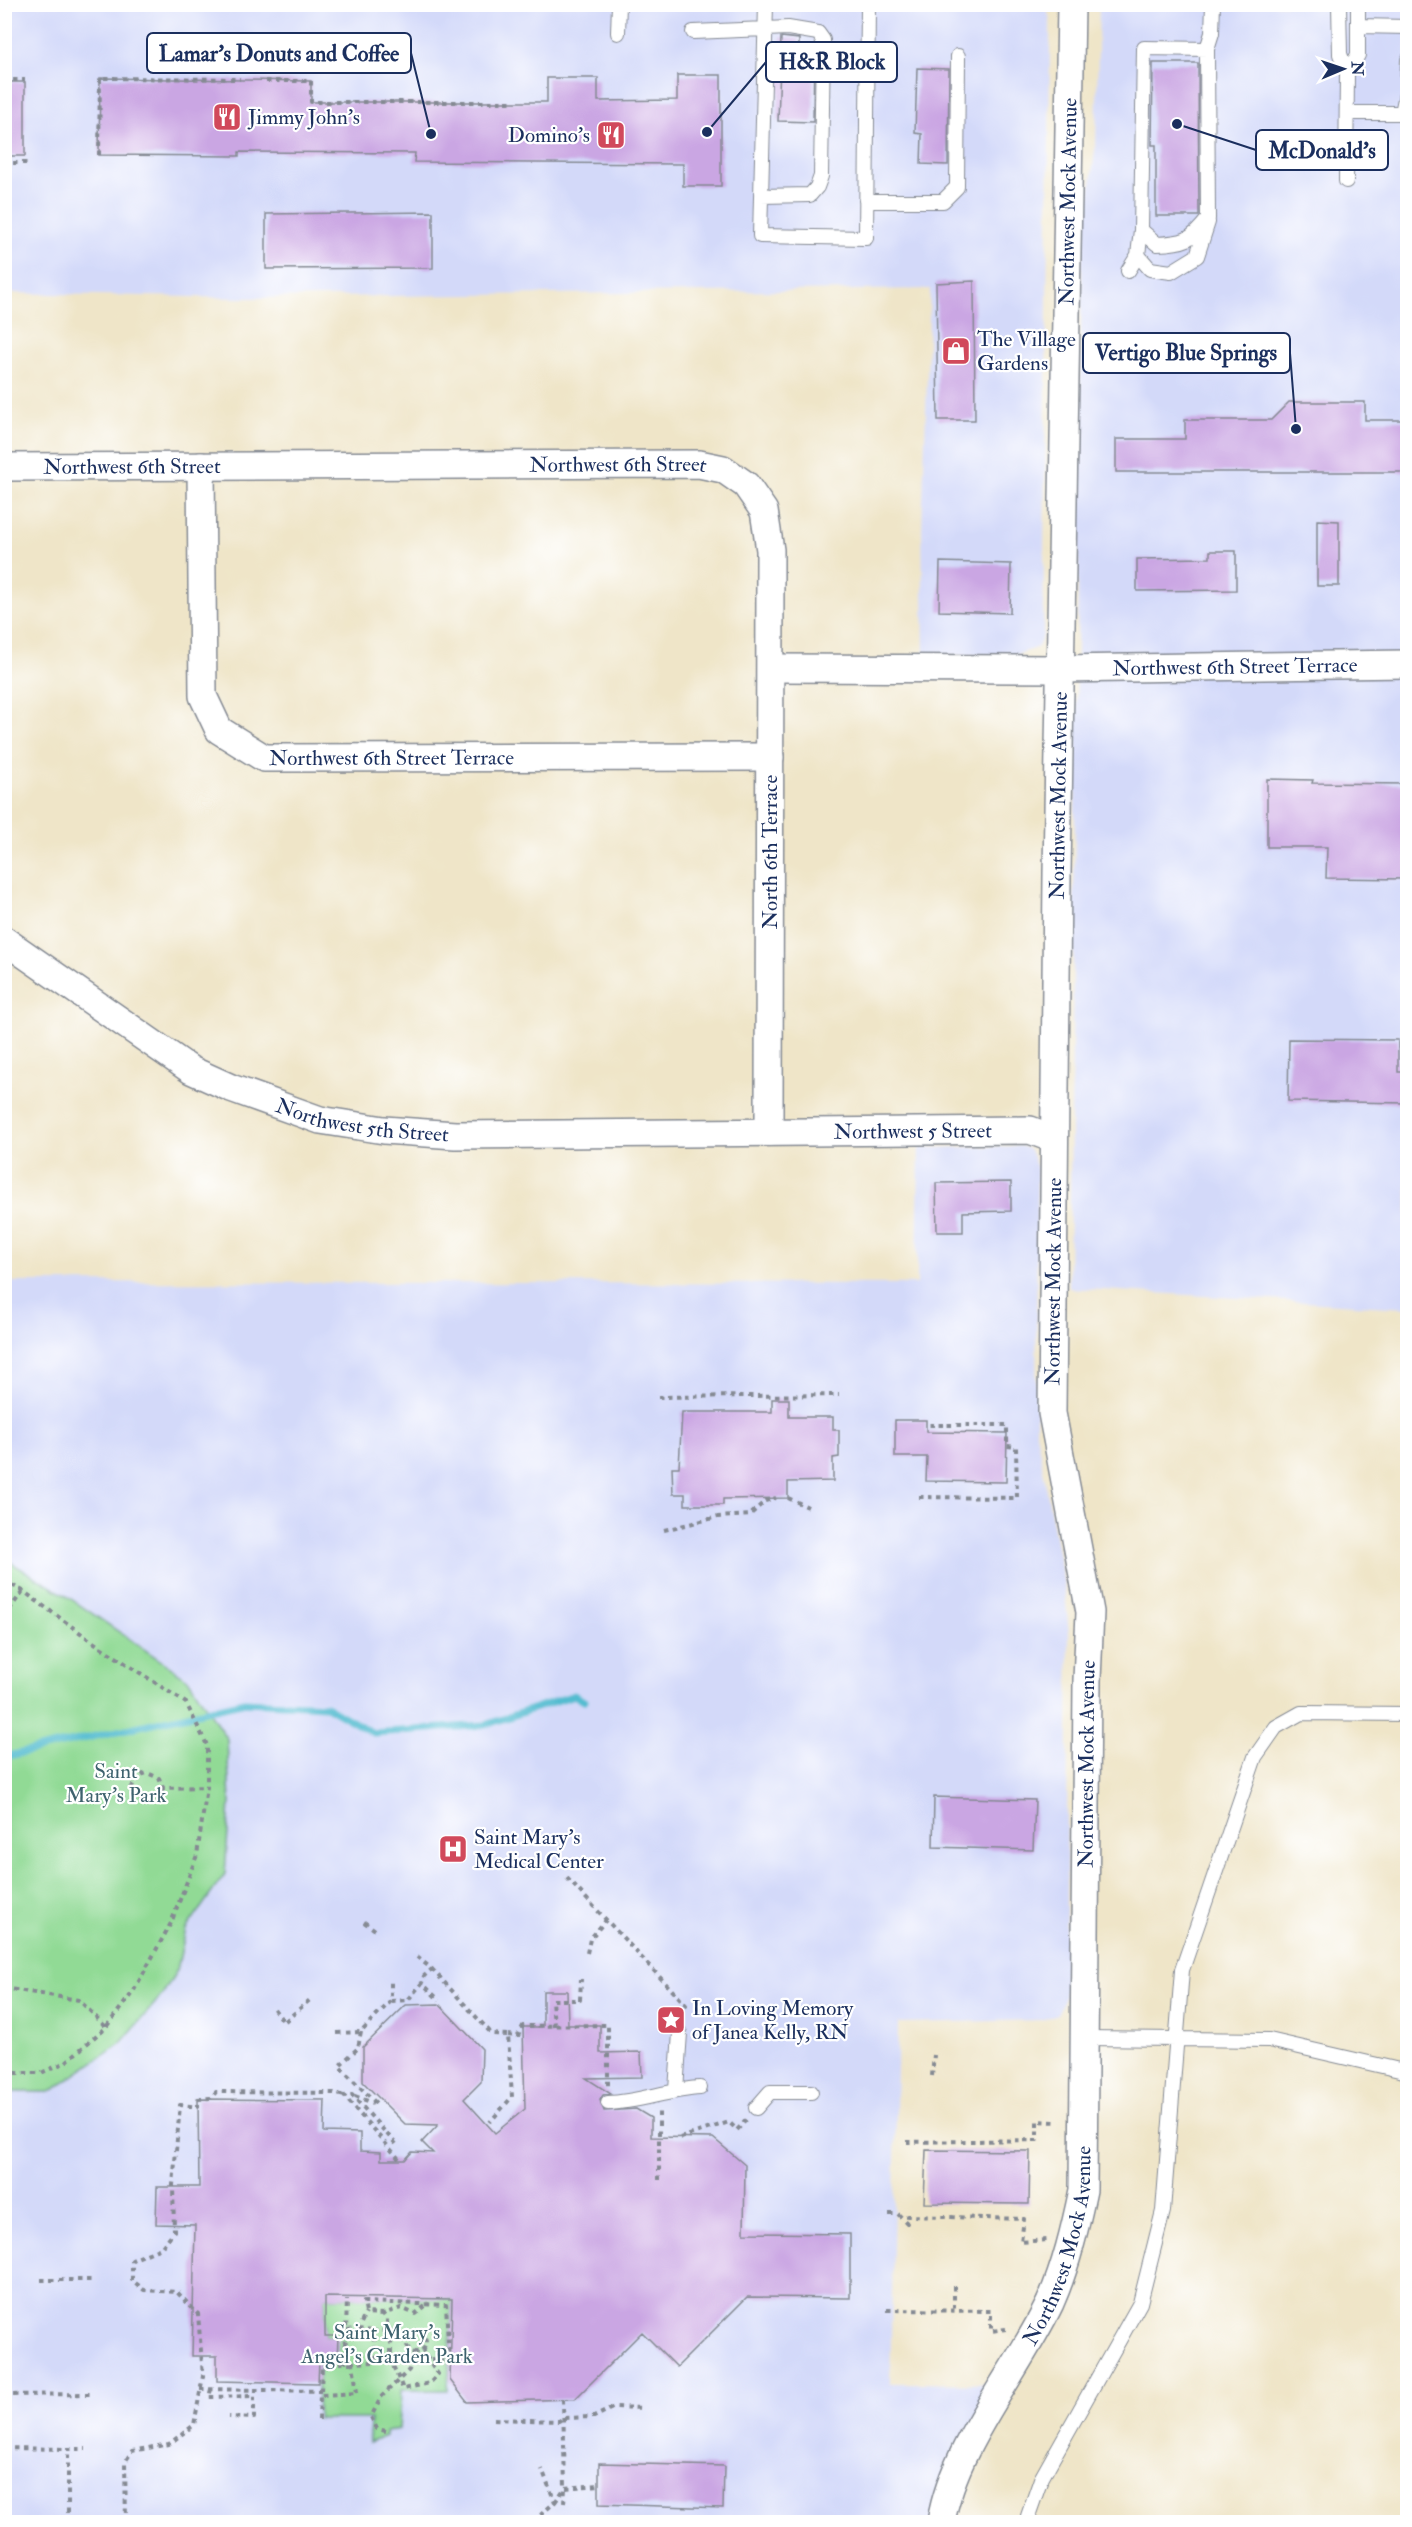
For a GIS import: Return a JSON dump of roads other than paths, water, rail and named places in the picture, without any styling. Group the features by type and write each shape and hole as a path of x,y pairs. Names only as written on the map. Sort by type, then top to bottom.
{"street":[{"name":"Northwest Mock Avenue","path":"941,2523 958,2465 1050,2302 1073,2236 1083,2190 1087,1680 1090,1612 1053,1413 1060,669 1071,4"},
{"name":"Northwest 6th Street","path":"4,467 699,464 723,469 746,485 764,511 770,550 771,668"},
{"name":"Northwest 6th Street Terrace","path":"201,466 203,696 219,730 264,758 770,757"},
{"name":"Northwest 6th Street Terrace","path":"1060,669 1407,664"},
{"path":"771,668 1060,669"},
{"name":"North 6th Terrace","path":"770,1132 771,668"},
{"name":"Northwest 5th Street","path":"4,940 191,1070 271,1104 320,1120 384,1130 455,1135 770,1132"},
{"name":"Northwest 5 Street","path":"770,1132 1030,1130 1054,1139"}],"lane":[{"path":"618,33 619,4"},
{"path":"766,4 760,236 866,238 868,4"},
{"path":"1138,255 1150,268 1171,272 1197,256 1208,219 1207,49 1212,33 1213,4"},
{"path":"1339,4 1340,54 1347,73 1346,181"},
{"path":"1347,73 1358,55 1358,4"},
{"path":"1358,26 1407,27"},
{"path":"693,32 766,27 807,30 818,33 823,40 821,176 817,188 810,195 761,196"},
{"path":"1128,271 1138,255 1141,230 1144,48 1207,49"},
{"path":"866,201 943,201 957,187 958,56"},
{"path":"1347,113 1406,113 1407,60"},
{"path":"1141,230 1157,244 1183,243 1208,219"},
{"path":"1031,2523 1028,2516 1041,2479 1140,2303 1163,2211 1182,1970 1255,1757 1276,1726 1301,1713 1407,1714"},
{"path":"676,2090 680,2033"},
{"path":"1085,2038 1269,2040 1407,2072"},
{"path":"609,2103 626,2102 676,2090 700,2088"},
{"path":"756,2108 770,2092 811,2091"}],"waterway":[{"path":"4,1757 245,1702 326,1706 373,1733 485,1725 574,1695 584,1701"}],"place":[{"name":"Jimmy John's","path":"227,117"},
{"name":"McDonald's","path":"1177,124"},
{"name":"H&R Block","path":"707,132"},
{"name":"Lamar's Donuts and Coffee","path":"431,134"},
{"name":"Domino's","path":"611,135"},
{"name":"The Village Gardens","path":"956,351"},
{"name":"Vertigo Blue Springs","path":"1296,429"},
{"name":"Saint Mary's Medical Center","path":"453,1849"},
{"name":"In Loving Memory of Janea Kelly, RN","path":"671,2020"}],"park label":[{"name":"Saint Mary's Park","path":"116,1783"},
{"name":"Saint Mary's Angel's Garden Park","path":"387,2344"}]}
